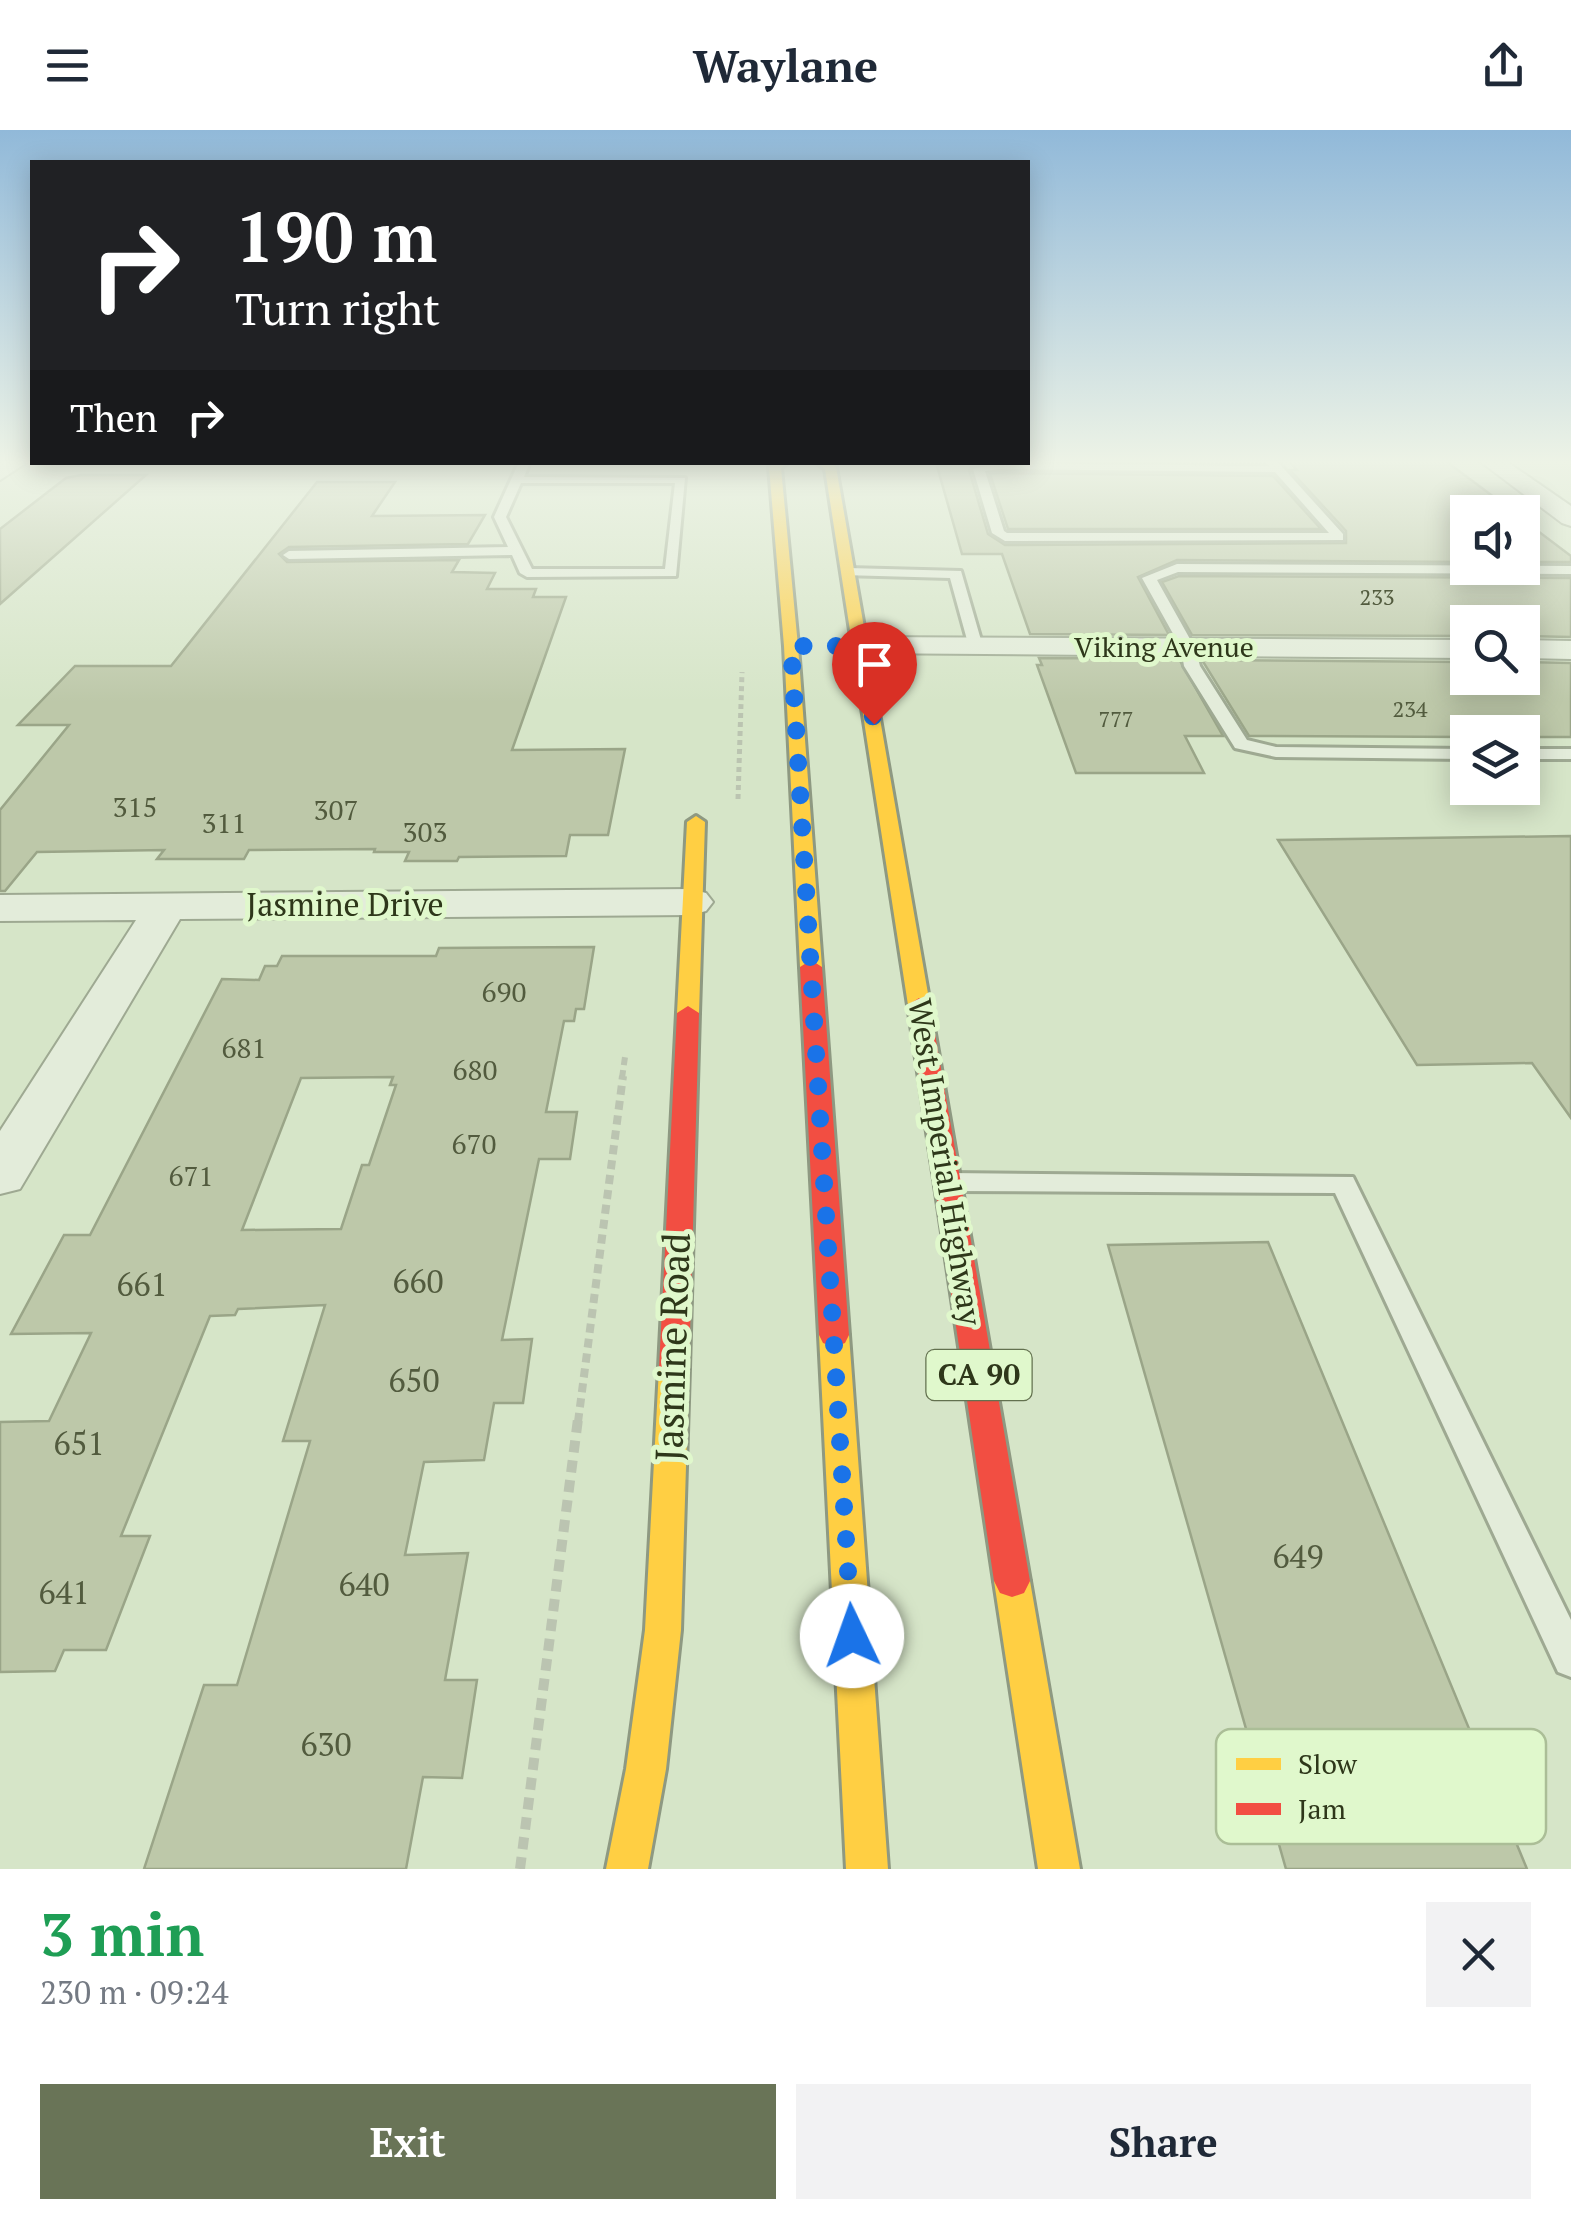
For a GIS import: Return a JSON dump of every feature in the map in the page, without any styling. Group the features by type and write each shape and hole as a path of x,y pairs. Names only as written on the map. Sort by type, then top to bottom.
{"main road":[{"path":"785,540 800,646 867,1869"},
{"name":"West Imperial Highway","path":"843,540 853,646 948,1182 1059,1869"},
{"name":"Jasmine Road","path":"627,1869 646,1769 662,1630 696,822"}],"street":[{"name":"Viking Avenue","path":"853,646 1450,649"},
{"path":"1540,649 1571,650"},
{"name":"Jasmine Drive","path":"0,908 690,902"},
{"path":"0,1175 166,906"}],"lane":[{"path":"510,540 527,573 671,572 675,540"},
{"path":"289,556 514,551"},
{"path":"1450,754 1260,750 1242,744 1192,666 1188,648 1149,578 1177,568 1571,570"},
{"path":"848,572 956,574 976,646"},
{"path":"1540,754 1571,754"},
{"path":"948,1182 1344,1184 1571,1659"}],"path":[{"path":"722,804 738,804 739,688 745,658"},
{"path":"520,1869 613,1133 629,1037"}],"building":[{"path":"0,540 72,540 0,604"},
{"path":"271,540 470,540 468,544 289,547 279,554 287,562 459,560 452,572 495,573 487,589 536,589 533,597 566,597 512,750 625,749 608,835 570,835 566,856 459,857 457,861 405,861 409,852 374,852 375,849 249,850 244,859 157,859 164,850 37,852 5,891 0,891 0,810 69,725 18,725 75,666 171,666"},
{"path":"958,540 998,540 1005,545 1450,540 1450,562 1177,560 1138,577 1169,635 1030,634 1002,554 962,554"},
{"path":"1540,540 1550,540 1571,556 1571,562 1540,562"},
{"path":"1179,576 1450,577 1450,585 1540,585 1540,578 1571,578 1571,637 1540,636 1540,605 1450,605 1450,636 1192,635 1162,582"},
{"path":"1039,658 1179,659 1223,736 1185,736 1204,773 1076,773 1037,665 1042,665"},
{"path":"1202,660 1450,662 1450,695 1540,695 1540,662 1571,663 1571,737 1540,737 1540,715 1450,715 1450,737 1249,736"},
{"path":"1571,836 1571,1118 1532,1063 1417,1065 1278,840"},
{"path":"594,947 584,1009 576,1009 574,1021 564,1021 546,1112 577,1112 570,1159 539,1159 502,1340 532,1339 523,1403 494,1403 484,1460 424,1462 405,1555 468,1553 445,1680 477,1680 462,1778 423,1777 406,1869 144,1869 204,1685 237,1685 310,1441 283,1441 325,1305 238,1309 235,1315 210,1316 121,1536 150,1536 106,1650 64,1650 55,1671 0,1672 0,1422 49,1421 91,1333 11,1334 64,1235 90,1235 222,979 259,980 265,966 277,966 282,956 436,956 439,948","holes":["393,1077 390,1085 396,1085 369,1165 362,1165 341,1229 242,1230 301,1078"]},
{"path":"1268,1242 1469,1729 1246,1729 1108,1245"},
{"path":"1279,1844 1517,1844 1527,1869 1286,1869"}],"traffic: slow":[{"path":"782,540 811,967"},
{"path":"842,540 919,1005"},
{"path":"688,1013 696,822"},
{"path":"834,1335 867,1869"},
{"path":"627,1869 646,1769 663,1630 674,1368"},
{"path":"1012,1581 1059,1869"}],"traffic: jam":[{"path":"811,967 834,1335"},
{"path":"919,1005 1012,1581"},
{"path":"674,1368 688,1013"}],"route":[{"path":"852,1636 791,646 862,646 874,724"}]}
